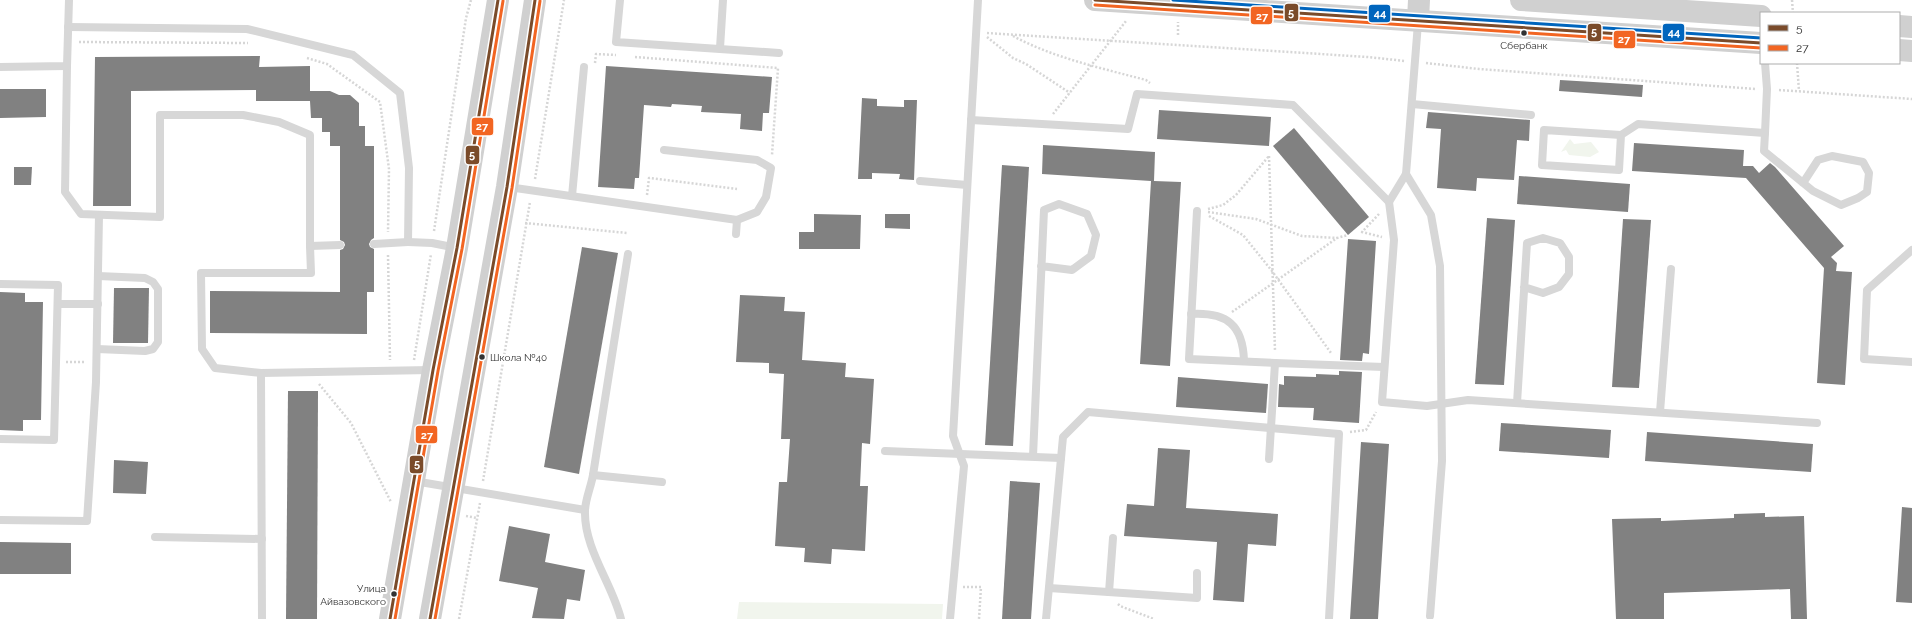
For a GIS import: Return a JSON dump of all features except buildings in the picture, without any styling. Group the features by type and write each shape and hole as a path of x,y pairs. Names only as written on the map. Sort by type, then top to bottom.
{"main road":[{"path":"390,619 414,481 423,370 457,248 498,0"},
{"path":"430,619 507,187 535,0"},
{"path":"1095,0 1418,10 1726,40 1760,42"},
{"path":"1521,0 1728,11 1760,16"},
{"path":"1726,40 1728,11"},
{"path":"1900,26 1912,27"},
{"path":"1900,50 1912,51"}],"lane":[{"path":"69,0 65,192 81,214 160,217 160,115 243,114 279,122 310,135 310,274 201,273 202,349 215,368 261,373 423,370"},
{"path":"620,0 616,42 779,53"},
{"path":"720,48 723,0"},
{"path":"950,619 964,466 953,436 978,0"},
{"path":"1389,202 1406,174 1418,10"},
{"path":"68,27 247,29 353,55 400,93 409,168 408,242"},
{"path":"1765,64 1767,89 1764,151 1803,183 1813,191 1841,205 1858,198 1866,192 1869,173 1863,162 1832,156 1818,160 1803,183"},
{"path":"0,66 67,66"},
{"path":"572,196 584,67"},
{"path":"971,120 1128,129 1137,94 1293,105 1389,202 1394,240 1382,402 1427,406 1468,400 1818,423"},
{"path":"1412,104 1531,115"},
{"path":"1621,135 1619,170 1542,165 1544,130 1621,135 1638,124 1765,133"},
{"path":"507,187 738,220 757,212 766,196 771,168 757,160 664,150"},
{"path":"1406,174 1432,215 1438,258 1442,461 1430,616"},
{"path":"920,181 967,185"},
{"path":"1033,456 1041,266 1044,210 1059,204 1087,214 1096,235 1092,256 1072,270 1041,266"},
{"path":"1197,211 1189,359 1384,367"},
{"path":"0,520 87,521 93,446 97,349 99,215"},
{"path":"736,234 738,220"},
{"path":"1517,403 1524,287 1527,243 1544,238 1560,243 1569,257 1569,274 1559,287 1543,293 1524,287"},
{"path":"374,244 408,242 432,243 457,248"},
{"path":"310,246 340,245"},
{"path":"1912,250 1867,290 1864,359 1912,362"},
{"path":"621,619 617,604 595,555 588,534 585,510 593,475 628,254"},
{"path":"1660,412 1671,269"},
{"path":"97,349 144,352 153,349 158,342 158,289 153,282 145,278 98,276"},
{"path":"0,284 58,285 54,440 0,439"},
{"path":"58,304 98,304"},
{"path":"1191,314 1208,313 1224,318 1236,330 1241,340 1243,345 1244,361"},
{"path":"1270,460 1275,363"},
{"path":"261,373 262,619"},
{"path":"1046,619 1063,437 1088,412 1339,434 1329,619"},
{"path":"885,451 1061,458"},
{"path":"593,475 662,482"},
{"path":"414,481 585,510"},
{"path":"155,537 262,539"},
{"path":"1109,592 1113,538"},
{"path":"1049,588 1196,598 1196,572"}],"path":[{"path":"423,370 432,243 470,0"},
{"path":"458,619 481,493 525,222 539,163 564,0"},
{"path":"1792,0 1793,12"},
{"path":"1044,125 1126,21"},
{"path":"1070,92 1026,64 1013,58 982,33 1368,57 1479,69 1912,99"},
{"path":"1011,34 1034,47 1091,66 1146,80 1169,97"},
{"path":"68,42 253,43"},
{"path":"595,69 596,54 620,56"},
{"path":"627,56 778,68 771,168"},
{"path":"305,57 327,64 380,102 389,170 388,244 391,371"},
{"path":"1797,64 1799,92"},
{"path":"1197,211 1223,205 1236,196 1269,156 1275,363"},
{"path":"648,190 649,178 737,189"},
{"path":"1389,202 1362,232 1394,240"},
{"path":"1197,211 1256,219 1302,236 1337,238 1348,235"},
{"path":"1197,211 1227,225 1243,235 1272,271 1331,353"},
{"path":"525,222 627,233"},
{"path":"1224,318 1337,238"},
{"path":"310,372 351,423 391,504 393,496"},
{"path":"1339,434 1366,430 1382,402"},
{"path":"954,586 981,587 979,619"},
{"path":"1109,592 1120,606 1154,619"}],"shaded area":[{"path":"1570,139 1574,144 1591,142 1599,152 1590,157 1569,155 1566,150 1561,152"},
{"path":"739,602 943,604 942,619 737,619"}],"transit line":[{"name":"5","path":"390,619 433,370 457,248 498,0"},
{"name":"5","path":"430,619 507,187 535,0"},
{"name":"5","path":"1095,0 1760,43"},
{"name":"44","path":"1173,0 1760,38"},
{"name":"27","path":"395,619 438,371 462,249 503,1"},
{"name":"27","path":"435,619 512,188 540,1"},
{"name":"27","path":"1095,5 1760,48"}],"place":[{"name":"Сбербанк","path":"1524,33"},
{"name":"Школа №40","path":"482,357"},
{"name":"Улица Айвазовского","path":"394,594"}]}
